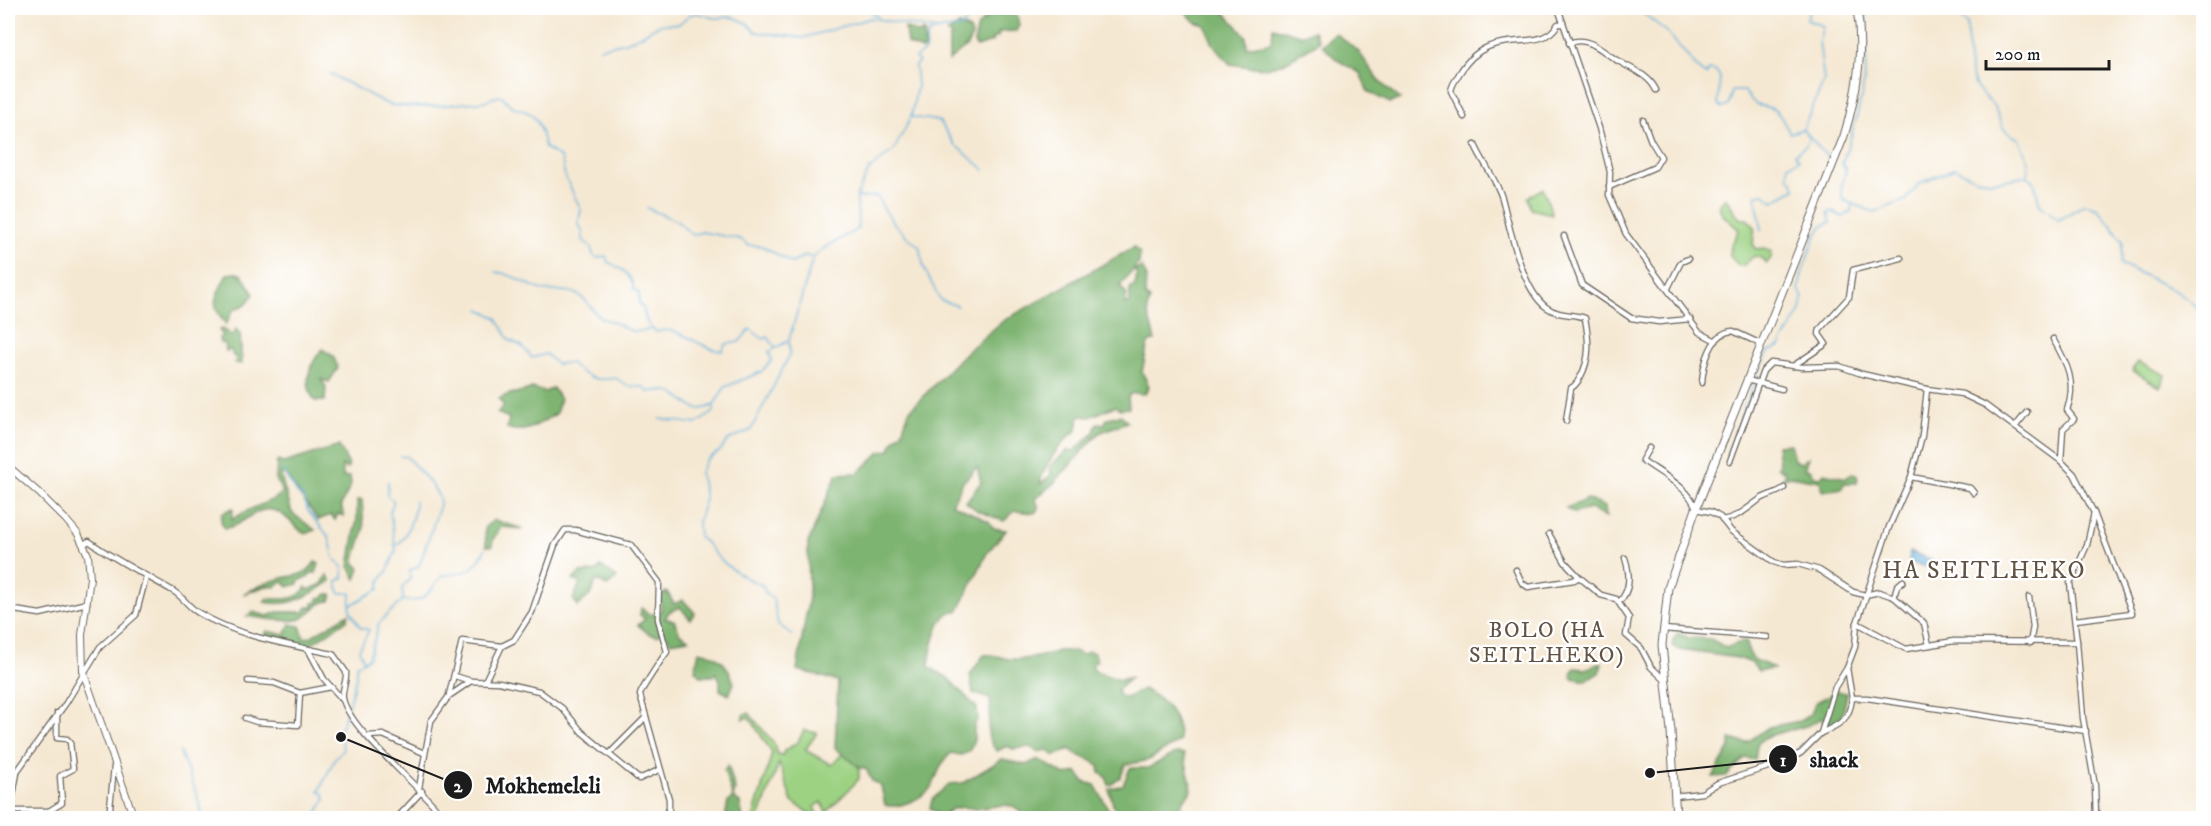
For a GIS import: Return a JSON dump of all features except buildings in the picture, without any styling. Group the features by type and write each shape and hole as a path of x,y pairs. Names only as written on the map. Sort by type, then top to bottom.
{"main road":[{"path":"1676,819 1663,629 1670,582 1696,509 1850,115 1860,52 1857,8"}],"street":[{"path":"1558,8 1599,128 1610,172 1609,195 1626,234 1699,332 1716,341"},
{"path":"1464,117 1451,91 1465,62 1492,43 1542,39 1552,34 1558,24 1563,24"},
{"path":"1569,43 1576,40 1593,44 1618,62 1639,70 1656,90"},
{"path":"1609,187 1655,166 1661,157 1651,141 1643,120"},
{"path":"1475,145 1501,197 1519,252 1522,274 1530,288 1544,306 1560,316 1585,318 1589,346 1586,370 1576,386 1571,388 1566,421"},
{"path":"1564,236 1582,285 1587,290 1604,298 1631,318 1659,322 1690,319"},
{"path":"1793,366 1826,344 1819,334 1848,298 1853,270 1901,258"},
{"path":"1668,288 1681,262 1688,259"},
{"path":"1702,383 1707,355 1716,341 1726,332 1733,331 1761,344"},
{"path":"2053,339 2071,375 2072,396 2067,410 2074,419 2063,429 2061,461"},
{"path":"1730,461 1763,371 1771,363 1793,366 1839,366 1927,390 1962,394 1985,405 2061,461 2074,474 2094,513 2132,613 2075,620"},
{"path":"1747,380 1782,389"},
{"path":"1821,733 1835,687 1847,668 1855,647 1857,623 1865,595 1875,575 1892,518 1911,477 1922,436 1927,390"},
{"path":"2015,426 2027,412"},
{"path":"1649,448 1642,460 1680,488 1694,503 1696,509 1711,512 1722,520 1726,527 1774,562 1784,565 1798,564 1819,570 1844,587 1865,595 1879,592 1894,597 1924,623 1929,645"},
{"path":"8,466 52,505 84,543 91,564 82,635 83,671 134,819"},
{"path":"1911,477 1970,488 1974,493"},
{"path":"1722,520 1735,518 1746,512 1761,498 1775,495 1784,488"},
{"path":"2094,513 2087,545 2070,583 2086,731 2093,769 2096,819"},
{"path":"396,819 421,790 424,753 427,750 431,721 449,696 462,641 502,646 514,640 531,612 555,545 565,530 575,530 631,545 659,582 658,619 667,652 640,691 670,805 663,819"},
{"path":"1549,534 1565,562 1579,577 1601,595 1619,602 1629,618 1626,635 1641,648 1651,667 1666,681"},
{"path":"84,543 89,542 107,556 175,592 195,611 226,627 308,650 333,654 346,672 343,700"},
{"path":"1619,602 1626,596 1629,578 1625,558"},
{"path":"1516,570 1522,583 1528,587 1574,580 1579,577"},
{"path":"8,784 74,692 83,671 100,647 136,615 146,577"},
{"path":"1894,597 1898,586 1903,581"},
{"path":"2030,597 2033,627 2030,643"},
{"path":"9,608 40,614 87,603"},
{"path":"1857,623 1906,649 1954,641 2077,642"},
{"path":"1663,629 1767,637"},
{"path":"484,681 502,646"},
{"path":"308,650 331,687 368,736 421,790 443,818"},
{"path":"1675,796 1702,792 1726,780 1781,763 1801,753 1821,733 1845,721 1850,713 1852,698 1847,668"},
{"path":"455,676 471,681 484,681 539,692 562,708 582,732 639,779 659,770"},
{"path":"248,681 274,683 300,693 331,687"},
{"path":"449,696 471,681"},
{"path":"245,718 257,722 298,725 300,693"},
{"path":"1852,698 1867,698 2086,731"},
{"path":"17,771 9,814 49,812 62,803 60,776 73,769 70,742 57,738 57,713"},
{"path":"610,753 646,717"},
{"path":"368,736 383,735 424,753"},
{"path":"109,819 114,766"},
{"path":"49,812 51,819"}],"green space":[{"path":"995,8 1009,8 1018,17 1019,26 1016,31 999,32 998,37 993,38 992,42 977,47 974,43 978,26"},
{"path":"1182,8 1221,8 1246,36 1247,47 1272,42 1273,27 1300,35 1314,31 1319,42 1284,63 1266,68 1230,64 1213,44 1205,25 1195,22"},
{"path":"959,25 970,30 972,36 967,46 949,61 949,39 952,36 947,33"},
{"path":"905,28 919,34 924,31 925,48 922,50 907,44"},
{"path":"1335,33 1358,51 1380,82 1400,99 1390,103 1368,92 1360,73 1337,60 1322,45"},
{"path":"1543,188 1552,214 1531,209 1528,197"},
{"path":"1725,197 1740,219 1747,219 1755,227 1753,244 1756,249 1765,248 1772,252 1766,264 1761,258 1754,256 1744,265 1739,266 1730,256 1731,246 1739,230 1722,214 1719,206"},
{"path":"1134,247 1140,253 1139,263 1120,286 1127,295 1125,305 1130,303 1130,287 1135,286 1137,274 1134,271 1142,267 1146,276 1145,296 1150,299 1147,310 1155,340 1148,343 1142,372 1149,386 1145,394 1133,393 1128,396 1129,408 1120,409 1115,406 1090,417 1079,416 1077,430 1054,454 1040,484 1051,475 1050,466 1068,450 1074,451 1093,434 1097,423 1104,424 1108,418 1121,415 1127,422 1099,433 1054,483 1035,499 1039,507 1035,513 1015,511 1004,521 978,511 966,502 981,482 977,467 963,482 952,504 989,521 993,528 1006,530 987,553 959,610 946,615 939,625 929,667 947,677 977,708 978,719 974,724 974,740 969,752 961,755 951,753 946,758 932,786 924,795 904,804 885,805 881,786 872,781 866,769 859,767 835,748 838,681 797,670 809,596 808,543 837,474 858,473 880,452 890,450 893,441 902,432 909,411 966,352 1003,321"},
{"path":"227,274 242,275 254,294 245,305 234,309 226,324 215,305 216,299"},
{"path":"222,329 233,336 236,329 240,334 242,364 235,363 237,357 233,356 231,350 226,351 225,343 220,343 219,338 223,336 219,330"},
{"path":"322,349 333,356 338,368 329,382 321,379 326,387 325,401 315,401 308,381 311,368"},
{"path":"2138,362 2166,375 2160,387 2132,370"},
{"path":"532,388 545,392 553,388 560,399 556,414 527,429 507,428 509,418 497,413 504,406 499,399"},
{"path":"1790,444 1794,460 1800,463 1809,457 1804,468 1811,470 1814,476 1821,477 1824,473 1846,478 1853,473 1858,475 1857,483 1844,483 1843,488 1823,491 1820,481 1789,476 1783,479 1785,472 1777,467 1779,463 1777,445"},
{"path":"339,446 349,465 347,469 342,465 343,477 350,477 351,485 341,505 344,516 338,514 335,520 331,515 318,520 283,472 281,477 292,513 315,530 305,534 282,514 271,510 257,512 238,524 224,528 221,521 222,513 233,508 232,520 283,493 276,480 277,461 284,463"},
{"path":"1587,499 1605,507 1606,517 1590,509 1574,513 1566,508"},
{"path":"357,500 362,500 364,529 354,562 360,569 356,579 349,566 357,519"},
{"path":"494,520 523,529 501,527 493,539 492,546 486,546 485,527"},
{"path":"315,562 319,564 316,573 310,573 309,577 298,581 298,584 288,587 282,581 275,587 267,586 243,594 278,579 299,575"},
{"path":"601,566 617,578 607,586 596,580 592,593 578,606 573,599 580,583 573,580 580,573 597,571"},
{"path":"327,575 331,581 300,599 283,603 264,602 267,598 294,597 306,587 308,590 322,584"},
{"path":"667,592 674,604 683,600 695,613 690,619 680,607 669,612 665,619 674,620 680,634 689,639 671,642 662,631 657,636 649,634 638,625 645,619 640,615 641,608 651,615 661,611 660,595"},
{"path":"327,594 332,594 330,601 319,605 298,620 247,616 253,612 268,616 277,612 304,612 307,607 313,607 313,603 318,602 318,598 323,598"},
{"path":"349,614 347,620 305,648 264,636 267,631 285,635 290,624 300,626 304,638 310,637"},
{"path":"1678,633 1689,638 1711,639 1726,648 1743,641 1747,643 1753,659 1774,669 1758,671 1752,663 1738,658 1679,650 1673,646 1673,640"},
{"path":"699,651 722,661 729,670 734,683 729,695 720,690 720,680 716,673 713,676 701,676 695,670"},
{"path":"1059,651 1074,651 1082,655 1089,651 1094,653 1097,661 1092,664 1095,671 1119,680 1132,677 1117,690 1119,696 1126,698 1143,689 1158,698 1174,716 1179,741 1149,760 1125,765 1121,777 1111,785 1100,773 1099,766 1070,749 1055,756 1047,750 1038,752 1031,747 1013,749 1007,746 997,751 988,733 990,699 973,693 970,675 984,655 1024,659"},
{"path":"1602,663 1600,672 1586,681 1572,678 1571,673 1575,668 1585,669"},
{"path":"1836,691 1847,693 1843,714 1834,725 1826,724 1821,718 1806,726 1768,736 1757,745 1755,760 1745,758 1727,776 1713,777 1730,748 1730,739 1746,743 1769,727 1800,721 1811,714 1815,703"},
{"path":"749,713 776,746 777,754 783,755 784,751 798,742 804,730 817,733 805,750 832,765 843,753 859,767 859,779 826,813 822,802 815,807 818,818 792,802 779,763 759,818 753,818 772,753 752,721 748,717 743,719 744,714"},
{"path":"1176,753 1184,754 1192,790 1181,804 1187,818 1124,818 1114,808 1109,789 1123,785 1130,768 1148,768"},
{"path":"1002,759 1026,765 1038,759 1065,775 1077,772 1084,782 1095,785 1110,812 1120,818 1029,818 1013,806 1002,805 976,809 963,807 952,809 941,816 930,808 932,800 949,784 963,783"},
{"path":"728,765 735,789 733,798 724,770"},
{"path":"733,798 740,803 743,818 725,818 728,802"}],"water":[{"path":"1910,552 1931,559 1934,564 1928,567 1909,563"}],"waterway":[{"path":"866,8 879,18"},
{"path":"792,635 778,624 773,599 767,595 762,585 730,568 699,537 698,522 705,498 700,473 706,460 720,451 728,440 751,430 790,354 789,340 813,258 824,248 858,229 857,195 869,170 894,150 911,117 917,86 915,65 919,62 915,58 925,51 927,35 937,30 962,27 971,16 971,8"},
{"path":"1636,8 1666,31 1701,72 1706,75 1709,70 1716,71 1720,77 1718,103 1722,108 1728,106 1732,91 1744,91 1756,105 1775,110 1790,133 1803,129 1829,159"},
{"path":"1804,127 1824,81 1819,42 1823,26 1807,20 1810,8"},
{"path":"1865,8 1866,68 1859,106 1842,164 1846,170 1841,189 1843,200 1874,212 1906,200 1919,184 1956,168 1973,178 1990,181 2027,176 2034,182 2040,205 2059,220 2085,204 2098,208 2123,241 2121,264 2178,292 2204,313"},
{"path":"1959,8 1962,19 1967,24 1972,78 1979,91 1994,107 2003,128 2019,139 2029,162 2027,174"},
{"path":"600,48 629,41 661,25 679,24 689,15 698,13 713,18 733,17 747,23 756,32 803,38 871,18 936,30"},
{"path":"330,74 387,104 399,106 482,102 502,96 513,107 529,113 536,119 545,148 561,158 565,176 581,210 578,224 582,230 583,240 591,247 593,255 597,258 606,256 608,262 628,275 634,289 639,293 639,303 651,328 657,332 672,331 714,350 722,351 726,344 739,342 750,329 763,339 768,337 775,347"},
{"path":"911,117 939,121 954,144 985,170"},
{"path":"1761,231 1757,195 1764,194 1773,201 1795,189 1793,181 1788,177 1788,165 1799,160 1795,154 1806,145 1809,138"},
{"path":"857,195 861,198 877,196 895,224 919,246 924,268 940,300 958,306"},
{"path":"1755,379 1767,353 1780,346 1801,311 1803,298 1799,289 1802,273 1814,239 1822,226 1831,222 1828,213 1831,211 1843,217 1851,211 1852,204"},
{"path":"647,208 677,221 692,235 702,232 740,239 748,245 762,246 792,263 805,256 811,257"},
{"path":"496,272 509,275 543,290 574,293 585,300 603,319 635,332 651,329"},
{"path":"480,309 497,318 509,340 522,346 532,358 546,354 556,364 570,363 581,372 596,379 616,378 627,386 644,387 648,392 669,392 695,408 714,405"},
{"path":"660,419 696,424 714,412 714,405 725,387 761,372 772,360 769,352 788,341"},
{"path":"1728,451 1753,384"},
{"path":"348,706 356,677 356,665 369,658 379,623 403,600 402,588 410,579 410,571 419,566 440,505 440,499 428,480 407,457 400,456"},
{"path":"282,470 298,494 301,494 308,511 329,537 334,558 343,568 343,578 337,581 339,593 351,593 350,610 360,627 369,630 359,650 364,660"},
{"path":"351,605 379,589 380,580 387,572 396,551 390,512 394,501 387,496 388,481"},
{"path":"397,545 410,525 415,501"},
{"path":"403,600 411,601 422,598 443,575 458,574 474,567 485,549"},
{"path":"316,818 325,800 324,794 319,791 335,758 343,750 340,729 346,713"},
{"path":"180,752 197,795 203,818"}],"place":[{"name":"Mokhemeleli","path":"341,737"},
{"name":"shack","path":"1650,773"}],"district":[{"name":"HA SEITLHEKO","path":"1984,571"},
{"name":"BOLO (HA SEITLHEKO)","path":"1547,642"}]}
